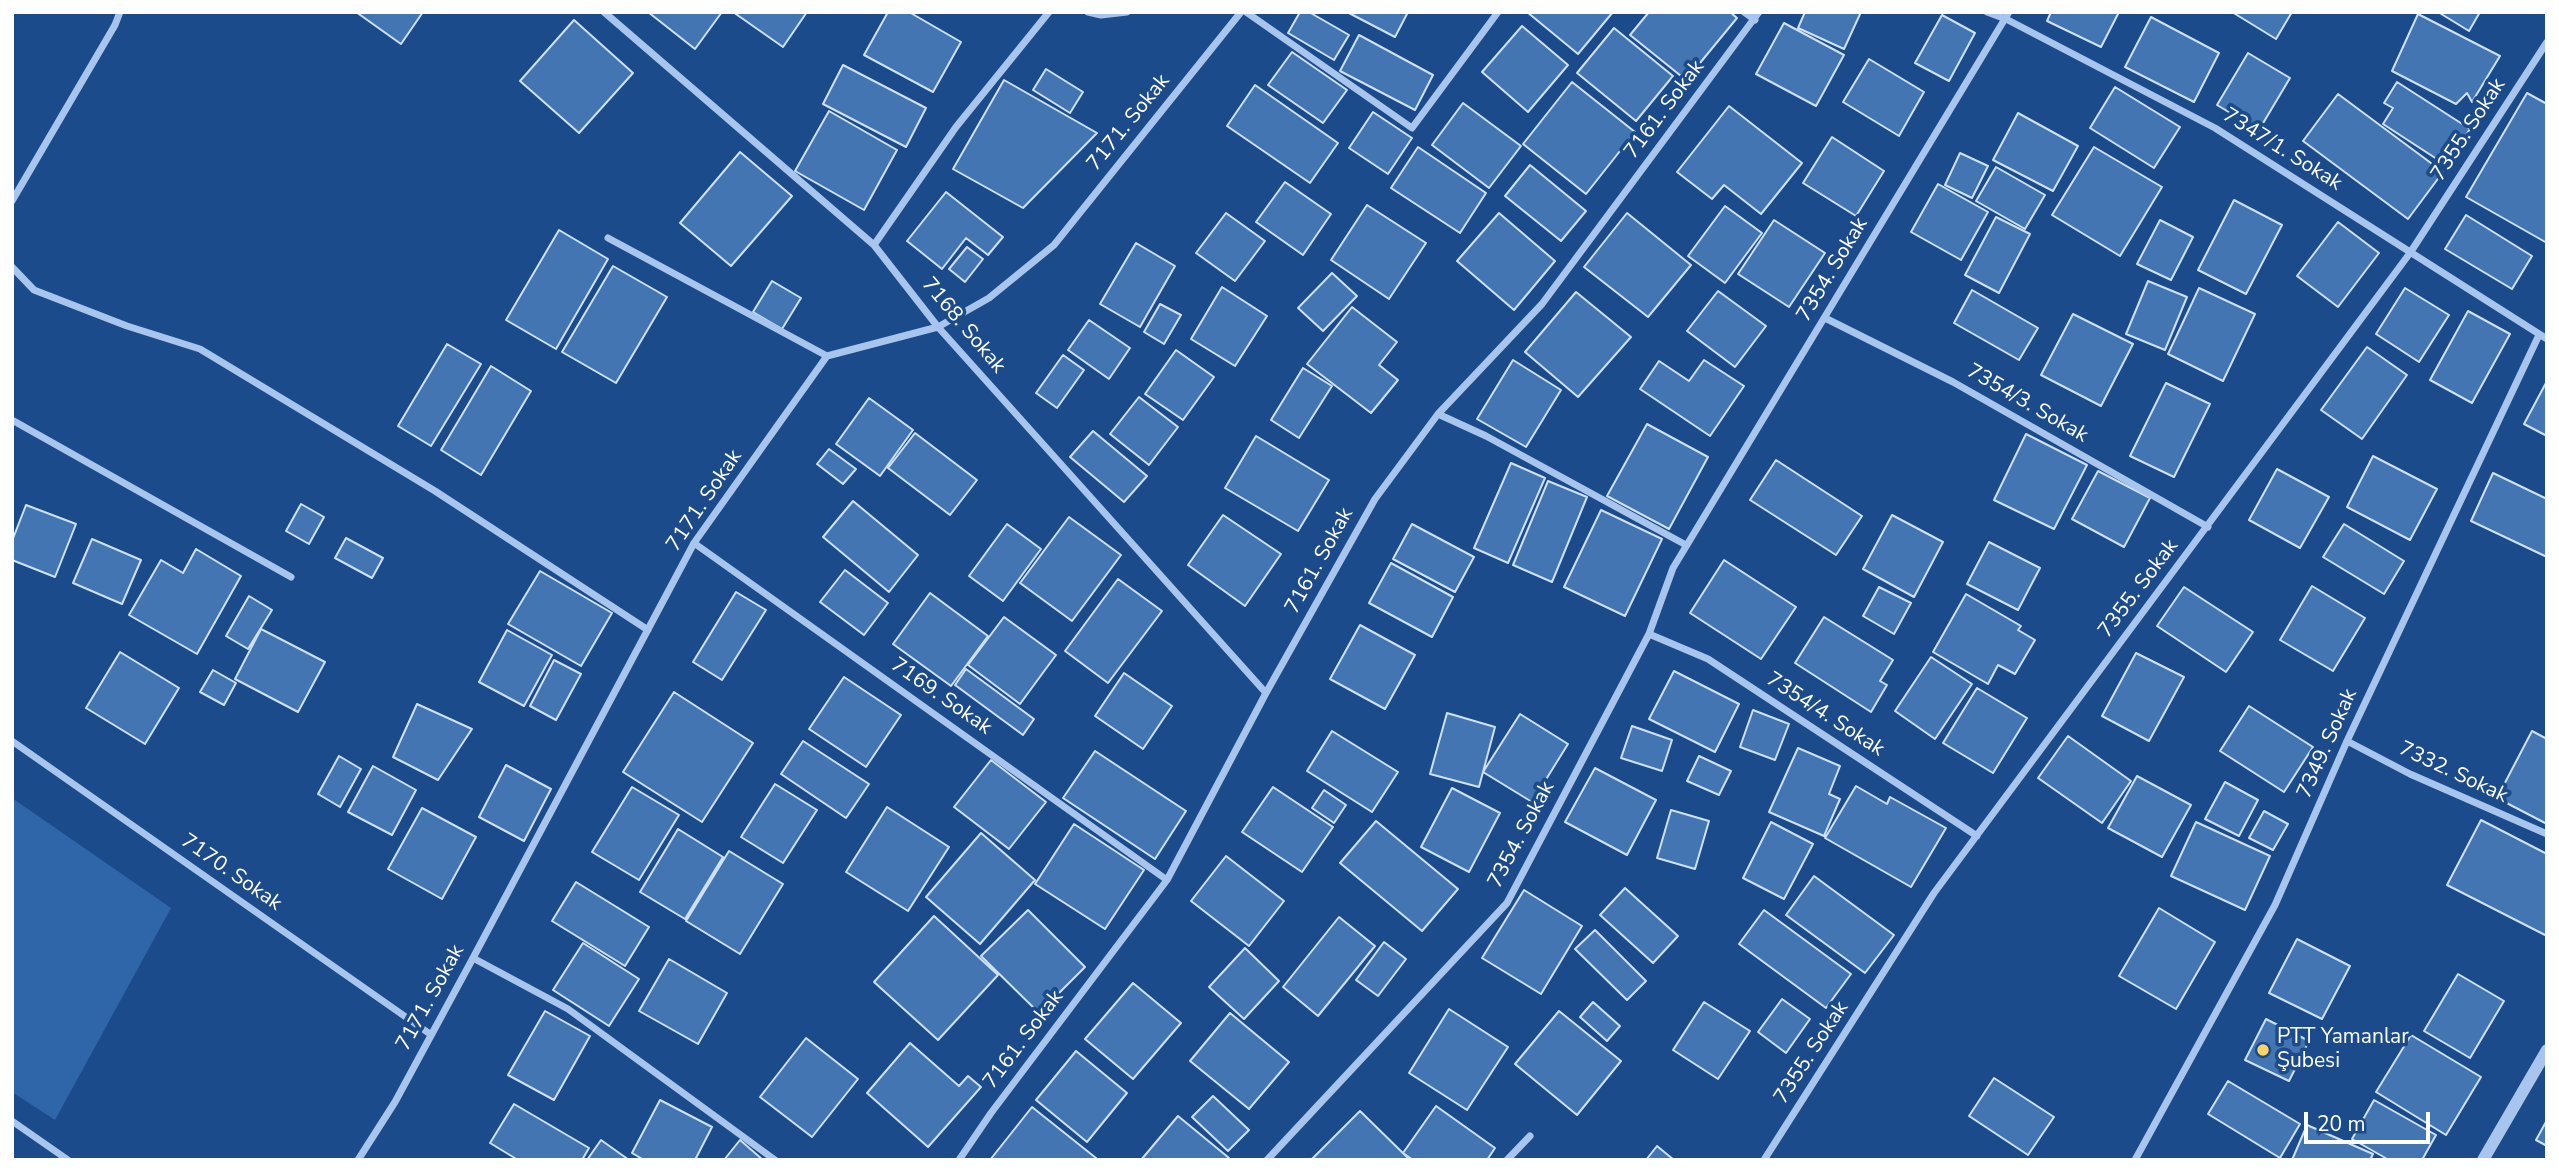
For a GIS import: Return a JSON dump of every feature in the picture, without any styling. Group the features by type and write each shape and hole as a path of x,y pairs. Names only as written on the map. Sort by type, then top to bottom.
{"street":[{"path":"12,201 115,25 120,12"},
{"name":"7168. Sokak","path":"604,12 874,245 938,327 1266,693"},
{"path":"874,245 956,127 1049,12"},
{"path":"1088,12 1101,15 1128,12"},
{"path":"1243,12 1412,128 1497,12"},
{"name":"7171. Sokak","path":"358,1160 394,1102 473,958 694,544 827,356 938,327 989,298 1054,245 1243,12"},
{"path":"1744,12 1755,20"},
{"name":"7161. Sokak","path":"959,1160 990,1113 1167,880 1266,693 1375,499 1438,414 1542,304 1759,12"},
{"name":"7347/1. Sokak","path":"1987,12 2007,16 2215,128 2547,339"},
{"name":"7354. Sokak","path":"1267,1160 1507,903 1649,634 1673,568 2007,16"},
{"name":"7355. Sokak","path":"1764,1160 1934,893 2410,253 2547,42"},
{"path":"608,238 827,356"},
{"path":"12,267 34,290 127,326 200,349 435,491 648,630"},
{"name":"7354/3. Sokak","path":"1825,318 1953,382 2208,527"},
{"name":"7349. Sokak","path":"2135,1160 2275,905 2347,741 2539,335"},
{"path":"1438,414 1486,436 1686,545"},
{"path":"12,420 291,577"},
{"name":"7169. Sokak","path":"694,544 1167,880"},
{"name":"7354/4. Sokak","path":"1649,634 1708,659 1977,836"},
{"name":"7170. Sokak","path":"12,741 430,1034"},
{"name":"7332. Sokak","path":"2347,741 2410,774 2547,834"},
{"path":"473,958 568,1009 775,1160"},
{"path":"2483,1160 2547,1050"},
{"path":"12,1121 68,1160"},
{"path":"1507,1160 1530,1136"}],"shaded area":[{"path":"12,798 171,908 55,1120 12,1092"}],"building":[{"path":"356,12 423,12 401,44"},
{"path":"648,12 722,12 695,49"},
{"path":"733,12 807,12 783,47"},
{"path":"888,12 909,12 961,42 933,92 864,55"},
{"path":"1300,12 1309,12 1349,35 1334,60 1288,33"},
{"path":"1347,12 1408,12 1395,37"},
{"path":"1527,12 1613,12 1578,54"},
{"path":"1649,12 1730,12 1737,18 1686,80 1630,35"},
{"path":"1805,12 1861,12 1844,49 1798,28"},
{"path":"2051,12 2119,12 2101,47 2047,21"},
{"path":"2232,12 2292,12 2276,39"},
{"path":"2438,12 2480,12 2469,31"},
{"path":"2418,14 2500,56 2472,102 2467,93 2456,104 2392,71"},
{"path":"1942,15 1975,33 1949,81 1915,63"},
{"path":"2151,17 2219,53 2194,102 2125,67"},
{"path":"574,20 633,73 579,133 520,81"},
{"path":"1784,23 1844,55 1816,106 1756,74"},
{"path":"1522,26 1568,65 1528,112 1482,72"},
{"path":"1614,28 1673,76 1636,121 1577,73"},
{"path":"1359,35 1433,75 1415,110 1340,71"},
{"path":"1292,52 1347,90 1323,123 1268,85"},
{"path":"2248,53 2290,78 2259,130 2217,105"},
{"path":"1869,59 1924,92 1899,136 1843,102"},
{"path":"843,65 926,108 906,147 823,104"},
{"path":"1046,69 1083,92 1070,113 1033,90"},
{"path":"1004,80 1097,133 1023,208 953,169"},
{"path":"1572,82 1635,132 1586,194 1523,144"},
{"path":"2397,82 2470,129 2446,165 2383,124 2393,108 2384,103"},
{"path":"1255,85 1338,143 1310,183 1227,126"},
{"path":"2115,87 2180,127 2154,168 2090,128"},
{"path":"2527,93 2547,104 2547,243 2466,197"},
{"path":"2338,94 2443,172 2408,219 2303,141"},
{"path":"1463,103 1521,146 1489,188 1432,145"},
{"path":"1729,106 1802,163 1761,214 1724,185 1712,199 1677,172"},
{"path":"829,111 897,150 864,210 795,171"},
{"path":"1373,112 1412,138 1388,174 1349,148"},
{"path":"2018,113 2078,146 2053,191 1993,160"},
{"path":"1832,137 1884,171 1856,216 1803,183"},
{"path":"1418,147 1486,193 1460,233 1391,188"},
{"path":"2094,147 2162,187 2120,256 2052,215"},
{"path":"740,152 792,196 731,266 680,223"},
{"path":"1960,153 1988,166 1972,198 1945,185"},
{"path":"1530,165 1586,211 1561,241 1505,196"},
{"path":"1996,167 2045,195 2025,229 1976,201"},
{"path":"1285,182 1331,214 1303,255 1256,222"},
{"path":"1938,184 1988,212 1961,260 1911,232"},
{"path":"946,192 1003,237 988,255 966,238 942,269 907,241"},
{"path":"2234,200 2282,225 2246,294 2198,270"},
{"path":"1367,205 1426,243 1389,299 1331,260"},
{"path":"1725,206 1762,233 1725,283 1688,256"},
{"path":"1226,213 1265,241 1235,281 1196,253"},
{"path":"1499,213 1555,261 1514,310 1457,261"},
{"path":"1627,213 1691,265 1648,317 1584,267"},
{"path":"2466,215 2532,256 2512,289 2445,249"},
{"path":"1996,217 2030,234 1999,293 1965,275"},
{"path":"1774,220 1825,253 1789,307 1738,274"},
{"path":"2160,220 2193,237 2171,280 2137,264"},
{"path":"2338,222 2379,253 2338,307 2297,276"},
{"path":"559,230 608,259 556,349 506,320"},
{"path":"1136,243 1175,266 1140,327 1100,304"},
{"path":"967,247 983,259 965,282 949,269"},
{"path":"613,266 667,297 616,383 562,352"},
{"path":"1332,273 1357,296 1323,331 1298,308"},
{"path":"772,281 801,298 782,329 753,312"},
{"path":"2148,281 2187,297 2165,350 2126,334"},
{"path":"1222,287 1267,316 1235,366 1191,339"},
{"path":"2199,288 2255,314 2223,381 2168,354"},
{"path":"2405,288 2449,315 2419,362 2376,334"},
{"path":"1972,290 2038,328 2019,360 1954,323"},
{"path":"1718,291 1766,326 1735,367 1687,331"},
{"path":"1576,292 1631,337 1578,397 1525,352"},
{"path":"1160,304 1181,315 1164,344 1144,332"},
{"path":"1352,307 1397,342 1379,365 1398,380 1371,413 1307,364"},
{"path":"2468,311 2510,334 2472,403 2430,380"},
{"path":"2073,314 2133,344 2101,406 2041,375"},
{"path":"1089,320 1130,348 1109,379 1068,350"},
{"path":"447,344 481,364 431,446 398,426"},
{"path":"2367,347 2407,375 2362,439 2321,410"},
{"path":"1176,350 1214,377 1183,420 1145,394"},
{"path":"1063,355 1084,370 1057,408 1036,393"},
{"path":"1513,360 1561,390 1526,447 1477,419"},
{"path":"1704,360 1744,386 1710,436 1640,389 1659,361 1689,381"},
{"path":"491,366 531,391 481,475 441,450"},
{"path":"1303,368 1332,386 1299,438 1271,420"},
{"path":"2547,381 2547,436 2524,424"},
{"path":"2166,383 2210,404 2174,477 2130,456"},
{"path":"1139,397 1178,427 1149,465 1110,434"},
{"path":"869,398 913,430 880,476 836,444"},
{"path":"1647,424 1708,457 1669,529 1607,496"},
{"path":"1093,431 1147,476 1124,502 1070,457"},
{"path":"915,433 977,480 950,515 888,468"},
{"path":"2026,434 2087,465 2054,529 1994,500"},
{"path":"1256,436 1329,480 1298,531 1225,488"},
{"path":"829,449 856,469 843,484 817,464"},
{"path":"2373,456 2437,489 2410,540 2347,507"},
{"path":"1776,460 1862,516 1836,555 1750,500"},
{"path":"1511,463 1545,478 1508,563 1474,548"},
{"path":"2277,469 2329,497 2300,548 2249,520"},
{"path":"2098,471 2150,498 2124,547 2072,519"},
{"path":"2493,473 2547,499 2547,557 2471,521"},
{"path":"1548,481 1587,497 1552,582 1513,565"},
{"path":"853,501 918,555 889,592 823,537"},
{"path":"301,504 324,517 309,544 286,531"},
{"path":"26,505 76,524 55,577 12,560 12,541"},
{"path":"1601,510 1662,539 1625,616 1564,587"},
{"path":"1223,515 1281,554 1245,606 1188,565"},
{"path":"1892,515 1943,542 1914,597 1863,569"},
{"path":"1069,517 1121,555 1072,621 1020,583"},
{"path":"1007,524 1041,549 1003,601 969,576"},
{"path":"1412,524 1474,557 1455,592 1393,559"},
{"path":"2344,524 2404,561 2384,594 2323,557"},
{"path":"346,538 383,558 372,578 335,558"},
{"path":"92,539 141,560 122,604 73,583"},
{"path":"1989,542 2040,568 2018,610 1967,584"},
{"path":"196,549 241,576 197,654 129,615 161,560 183,573"},
{"path":"1724,560 1796,607 1761,659 1690,613"},
{"path":"1391,563 1453,597 1432,637 1369,603"},
{"path":"845,570 888,603 864,635 820,602"},
{"path":"540,571 612,613 581,666 508,624"},
{"path":"1118,579 1162,611 1108,683 1065,651"},
{"path":"2312,586 2365,618 2333,671 2280,640"},
{"path":"1879,587 1911,603 1894,634 1863,616"},
{"path":"2184,587 2253,632 2226,672 2157,626"},
{"path":"736,592 766,610 722,680 693,662"},
{"path":"930,593 988,636 951,686 893,644"},
{"path":"1966,594 2021,626 2018,630 2035,640 2015,674 1998,665 1988,684 1933,652"},
{"path":"249,596 272,610 248,649 226,636"},
{"path":"1004,617 1056,655 1020,704 968,665"},
{"path":"1824,617 1893,660 1880,681 1887,685 1871,712 1795,663"},
{"path":"1360,625 1415,655 1385,709 1330,679"},
{"path":"261,629 325,662 298,712 235,679"},
{"path":"507,630 552,655 524,706 479,682"},
{"path":"120,652 179,688 145,744 86,708"},
{"path":"2136,653 2184,677 2149,741 2102,716"},
{"path":"1931,657 1972,684 1935,739 1895,711"},
{"path":"554,660 581,674 556,720 530,706"},
{"path":"966,669 1034,719 1023,735 955,685"},
{"path":"213,670 236,683 224,705 200,692"},
{"path":"1674,671 1739,704 1715,752 1649,719"},
{"path":"1124,673 1172,706 1143,749 1095,716"},
{"path":"844,677 901,715 866,767 809,729"},
{"path":"1977,688 2027,718 1993,773 1943,743"},
{"path":"674,692 753,743 702,822 623,772"},
{"path":"417,704 472,729 438,780 393,757"},
{"path":"2249,706 2313,747 2284,792 2220,751"},
{"path":"1753,710 1789,724 1775,760 1740,747"},
{"path":"1447,713 1495,727 1479,787 1430,774"},
{"path":"1520,714 1568,744 1532,802 1483,772"},
{"path":"1632,726 1672,740 1662,771 1621,758"},
{"path":"1332,731 1398,772 1372,812 1307,771"},
{"path":"2532,731 2547,739 2547,824 2497,798"},
{"path":"2068,736 2131,781 2102,823 2038,778"},
{"path":"803,741 869,784 846,818 781,774"},
{"path":"1798,748 1840,766 1829,794 1840,799 1824,836 1769,812"},
{"path":"1095,751 1186,811 1155,859 1063,798"},
{"path":"339,756 361,769 340,807 318,794"},
{"path":"1699,756 1731,771 1719,795 1687,781"},
{"path":"991,760 1046,802 1009,849 954,807"},
{"path":"506,765 551,789 524,841 479,817"},
{"path":"373,766 416,790 392,835 348,812"},
{"path":"1595,768 1656,800 1627,855 1565,822"},
{"path":"2137,776 2191,805 2162,857 2108,828"},
{"path":"2225,782 2258,800 2239,836 2205,819"},
{"path":"775,784 817,810 783,863 741,837"},
{"path":"1856,786 1887,804 1890,797 1946,828 1911,887 1825,838"},
{"path":"632,787 679,815 639,880 592,852"},
{"path":"1273,787 1333,827 1302,872 1242,832"},
{"path":"1452,788 1500,813 1469,872 1421,847"},
{"path":"1324,790 1346,805 1334,823 1312,808"},
{"path":"887,807 949,847 908,911 846,872"},
{"path":"422,808 476,837 442,899 388,869"},
{"path":"1671,810 1709,821 1695,869 1657,858"},
{"path":"2264,811 2288,824 2273,850 2249,838"},
{"path":"2481,820 2547,854 2547,936 2447,885"},
{"path":"1376,821 1458,889 1422,931 1340,863"},
{"path":"1771,822 1813,844 1784,899 1743,878"},
{"path":"2196,822 2270,856 2245,910 2171,876"},
{"path":"1074,824 1144,870 1105,929 1035,884"},
{"path":"678,829 723,857 685,919 640,892"},
{"path":"981,833 1035,880 980,944 926,897"},
{"path":"729,851 783,884 740,954 686,921"},
{"path":"1226,856 1284,901 1249,946 1191,901"},
{"path":"1814,876 1894,935 1865,973 1786,915"},
{"path":"576,882 649,927 625,966 552,921"},
{"path":"1625,888 1678,936 1653,963 1600,915"},
{"path":"1524,890 1582,926 1541,994 1482,958"},
{"path":"2159,908 2215,942 2176,1009 2119,976"},
{"path":"1028,910 1085,967 1039,1013 981,956"},
{"path":"1764,910 1851,974 1826,1008 1739,944"},
{"path":"934,916 998,975 938,1040 874,982"},
{"path":"1339,917 1375,946 1318,1016 1283,987"},
{"path":"1595,930 1646,981 1627,1000 1575,949"},
{"path":"2297,939 2350,966 2322,1019 2269,993"},
{"path":"1384,942 1406,959 1378,996 1356,980"},
{"path":"583,943 639,979 609,1026 553,990"},
{"path":"1245,948 1279,981 1244,1019 1209,987"},
{"path":"669,959 727,993 698,1044 639,1011"},
{"path":"2458,974 2504,1001 2470,1058 2424,1031"},
{"path":"1133,983 1181,1023 1133,1079 1085,1039"},
{"path":"1782,999 1810,1019 1786,1053 1758,1032"},
{"path":"1593,1002 1620,1026 1607,1041 1580,1017"},
{"path":"1704,1002 1750,1031 1718,1079 1673,1050"},
{"path":"1449,1009 1508,1047 1467,1110 1409,1073"},
{"path":"545,1011 590,1036 554,1100 508,1075"},
{"path":"1559,1011 1621,1061 1577,1115 1515,1064"},
{"path":"1230,1013 1289,1062 1249,1109 1190,1061"},
{"path":"2266,1019 2309,1041 2289,1081 2245,1060"},
{"path":"2411,1035 2481,1077 2446,1135 2376,1092"},
{"path":"806,1038 858,1079 812,1137 760,1097"},
{"path":"910,1043 959,1086 968,1076 981,1087 928,1147 867,1093"},
{"path":"1076,1051 1127,1093 1087,1142 1036,1100"},
{"path":"1994,1078 2054,1117 2028,1155 1969,1116"},
{"path":"2228,1081 2300,1124 2280,1158 2208,1114"},
{"path":"1213,1096 1249,1130 1228,1151 1192,1117"},
{"path":"660,1100 712,1127 695,1160 644,1160 632,1153"},
{"path":"2374,1100 2436,1135 2422,1160 2389,1160 2352,1139"},
{"path":"514,1104 589,1148 582,1160 518,1160 490,1143"},
{"path":"1436,1106 1495,1148 1487,1160 1413,1160 1403,1153"},
{"path":"1032,1107 1096,1158 990,1160"},
{"path":"1360,1111 1410,1160 1311,1160"},
{"path":"1178,1116 1229,1158 1141,1160"},
{"path":"2547,1120 2547,1146 2536,1140"},
{"path":"2307,1125 2373,1154 2370,1160 2292,1160"},
{"path":"601,1140 629,1160 587,1160"},
{"path":"740,1140 763,1160 724,1160"},
{"path":"1657,1146 1674,1160 1646,1160"}],"place":[{"name":"PTT Yamanlar Şubesi","path":"2263,1050"}]}
